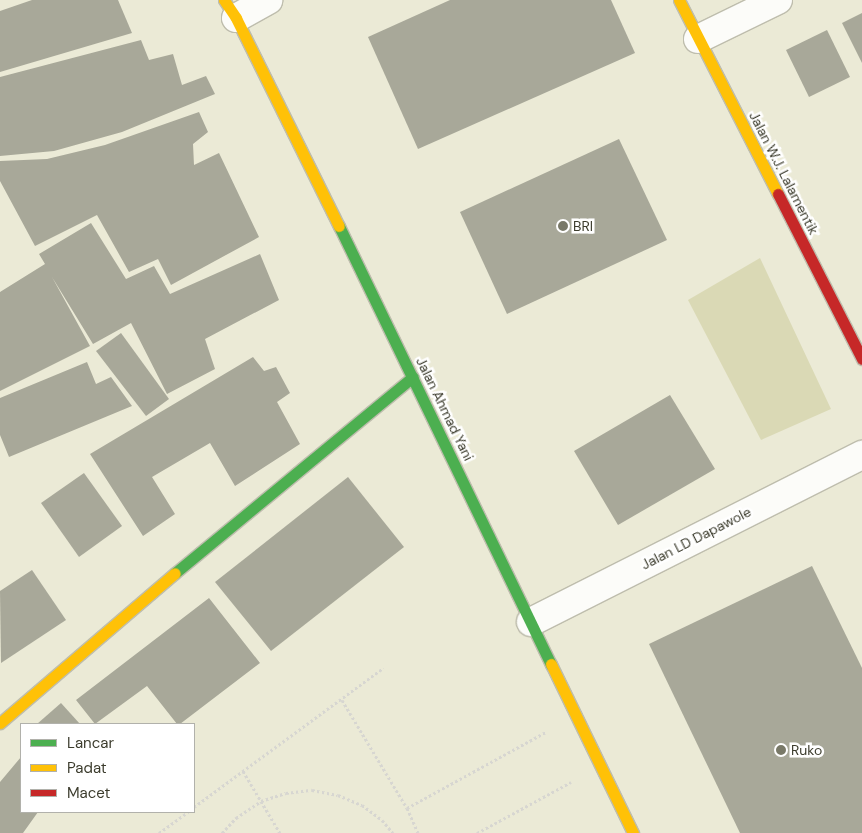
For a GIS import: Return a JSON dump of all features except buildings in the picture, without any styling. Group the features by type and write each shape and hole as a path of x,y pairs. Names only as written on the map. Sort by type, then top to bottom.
{"main road":[{"name":"Jalan W.J. Lalamentik","path":"679,0 862,359"},
{"name":"Jalan Ahmad Yani","path":"230,9 413,378 633,833"},
{"path":"0,723 214,540 373,408 413,378"}],"street":[{"path":"230,9 268,0"},
{"path":"698,39 778,0"},
{"name":"Jalan LD Dapawole","path":"531,622 862,455"}],"path":[{"path":"195,806 383,668"},
{"path":"342,700 407,808 416,832"},
{"path":"407,808 576,715"},
{"path":"477,833 600,766"},
{"path":"244,771 280,833"},
{"path":"222,833 236,818 261,800 286,793 312,790 338,795 362,805 382,820 393,833"},
{"path":"159,833 187,813"}],"green space":[{"path":"760,258 831,409 761,440 688,300"}],"traffic: fast":[{"path":"339,226 551,664"},
{"path":"175,573 413,377"}],"traffic: slow":[{"path":"224,0 236,18 339,226"},
{"path":"679,0 778,194"},
{"path":"0,723 175,573"},
{"path":"551,664 633,833"}],"traffic: jam":[{"path":"778,194 862,359"}],"place":[{"name":"BRI","path":"563,226"},
{"name":"Ruko","path":"781,750"}]}
